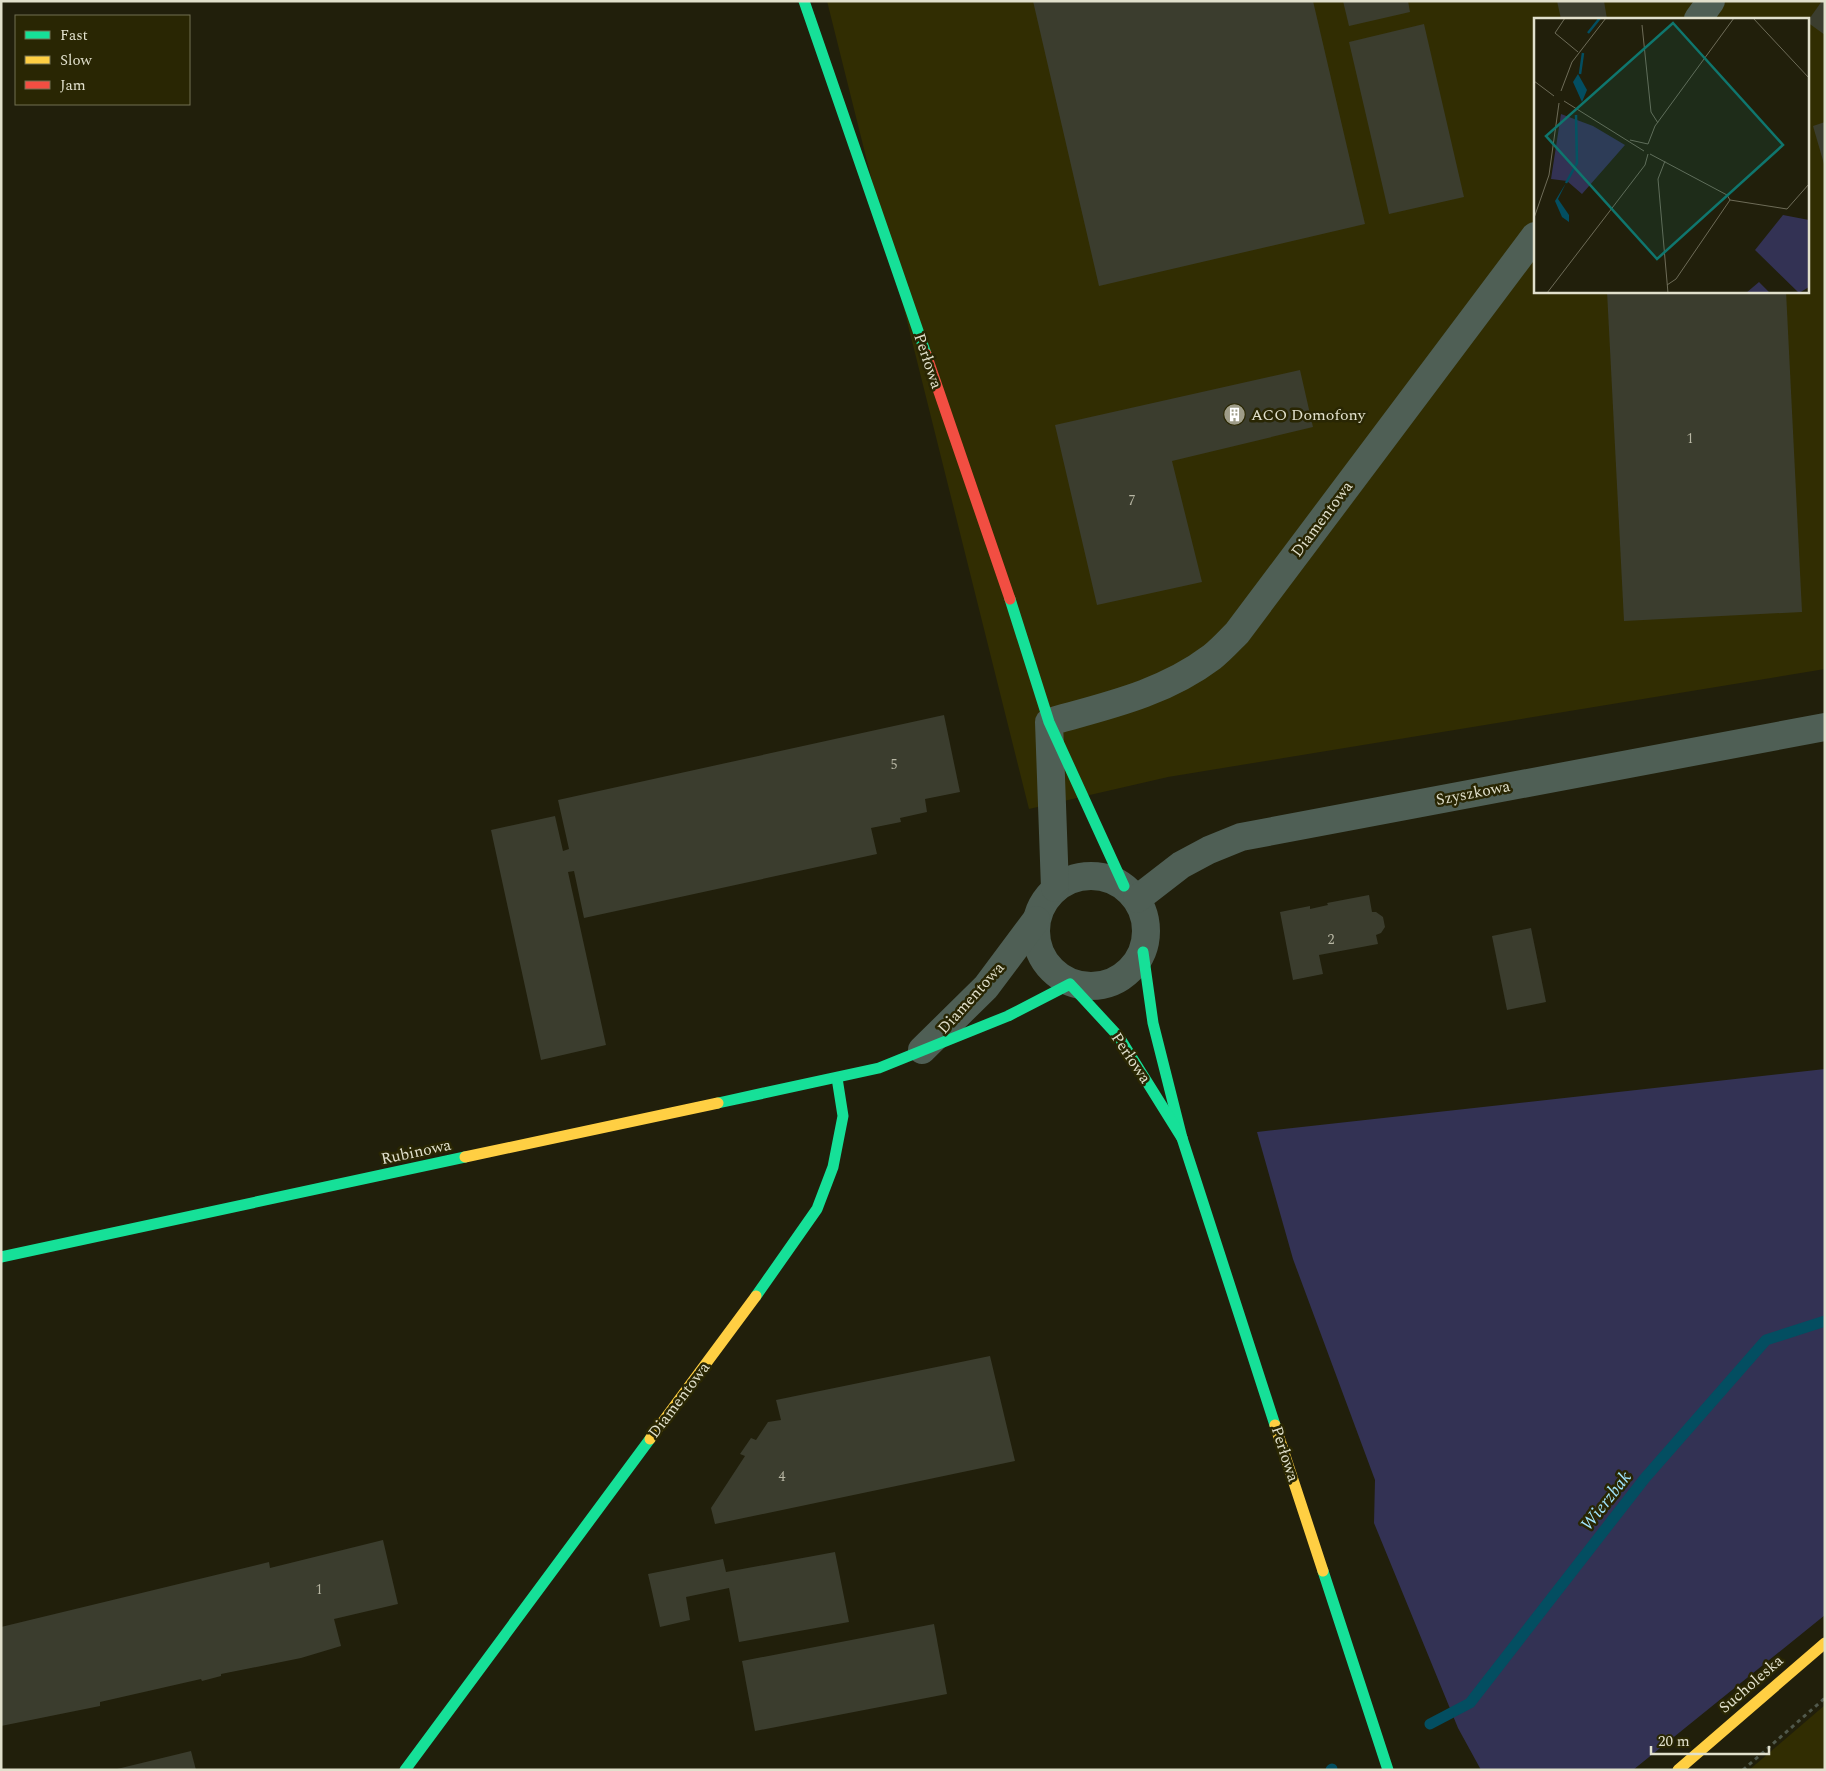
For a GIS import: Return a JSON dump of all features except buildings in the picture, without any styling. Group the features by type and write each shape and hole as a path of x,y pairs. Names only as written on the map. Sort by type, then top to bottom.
{"street":[{"name":"Perłowa","path":"804,1 1015,614 1049,722 1130,893"},
{"path":"1699,18 1711,1"},
{"name":"Diamentowa","path":"1049,722 1120,703 1156,690 1212,657 1237,633 1534,237"},
{"name":"Perłowa","path":"1049,722 1055,888"},
{"name":"Szyszkowa","path":"1130,893 1209,850 1241,837 1825,726"},
{"path":"1089,876 1107,878 1130,893 1145,915 1147,934 1143,952 1134,967 1120,979 1103,986 1085,987 1070,984 1052,971 1041,956 1036,938 1036,920 1044,903 1055,888 1071,879 1089,876"},
{"name":"Diamentowa","path":"922,1050 986,987 1036,920"},
{"name":"Perłowa","path":"1143,952 1153,1023 1182,1138 1388,1770"},
{"name":"Perłowa","path":"1070,984 1119,1037 1182,1138"},
{"name":"Diamentowa","path":"405,1770 786,1256 817,1209 833,1167 843,1116 837,1078 879,1068 1008,1016 1070,984"},
{"name":"Rubinowa","path":"1,1257 837,1078"},
{"name":"Sucholeska","path":"1678,1770 1769,1689 1825,1644"}],"path":[{"path":"1743,1770 1825,1698"}],"shaded area":[{"path":"827,1 1825,1 1825,669 1168,777 1029,809"},
{"path":"1825,1069 1825,1615 1633,1770 1481,1770 1458,1728 1374,1523 1375,1480 1293,1259 1257,1132"},
{"path":"1825,1705 1825,1770 1749,1770"}],"waterway":[{"name":"Wierzbak","path":"1430,1724 1470,1703 1645,1478 1766,1340 1825,1321"}],"traffic: fast":[{"path":"804,1 926,354"},
{"path":"1010,599 1049,722 1124,886"},
{"path":"1143,952 1153,1023 1182,1138 1275,1425"},
{"path":"718,1103 879,1068 1008,1016 1070,984 1119,1037 1182,1138"},
{"path":"756,1296 817,1209 833,1167 843,1116 837,1078"},
{"path":"1,1257 465,1157"},
{"path":"405,1770 650,1439"},
{"path":"1323,1571 1388,1770"}],"traffic: slow":[{"path":"465,1157 718,1103"},
{"path":"650,1439 756,1296"},
{"path":"1275,1425 1323,1571"},
{"path":"1678,1770 1825,1643"}],"traffic: jam":[{"path":"926,354 1010,599"}],"place":[{"name":"ACO Domofony","path":"1235,415"}]}
